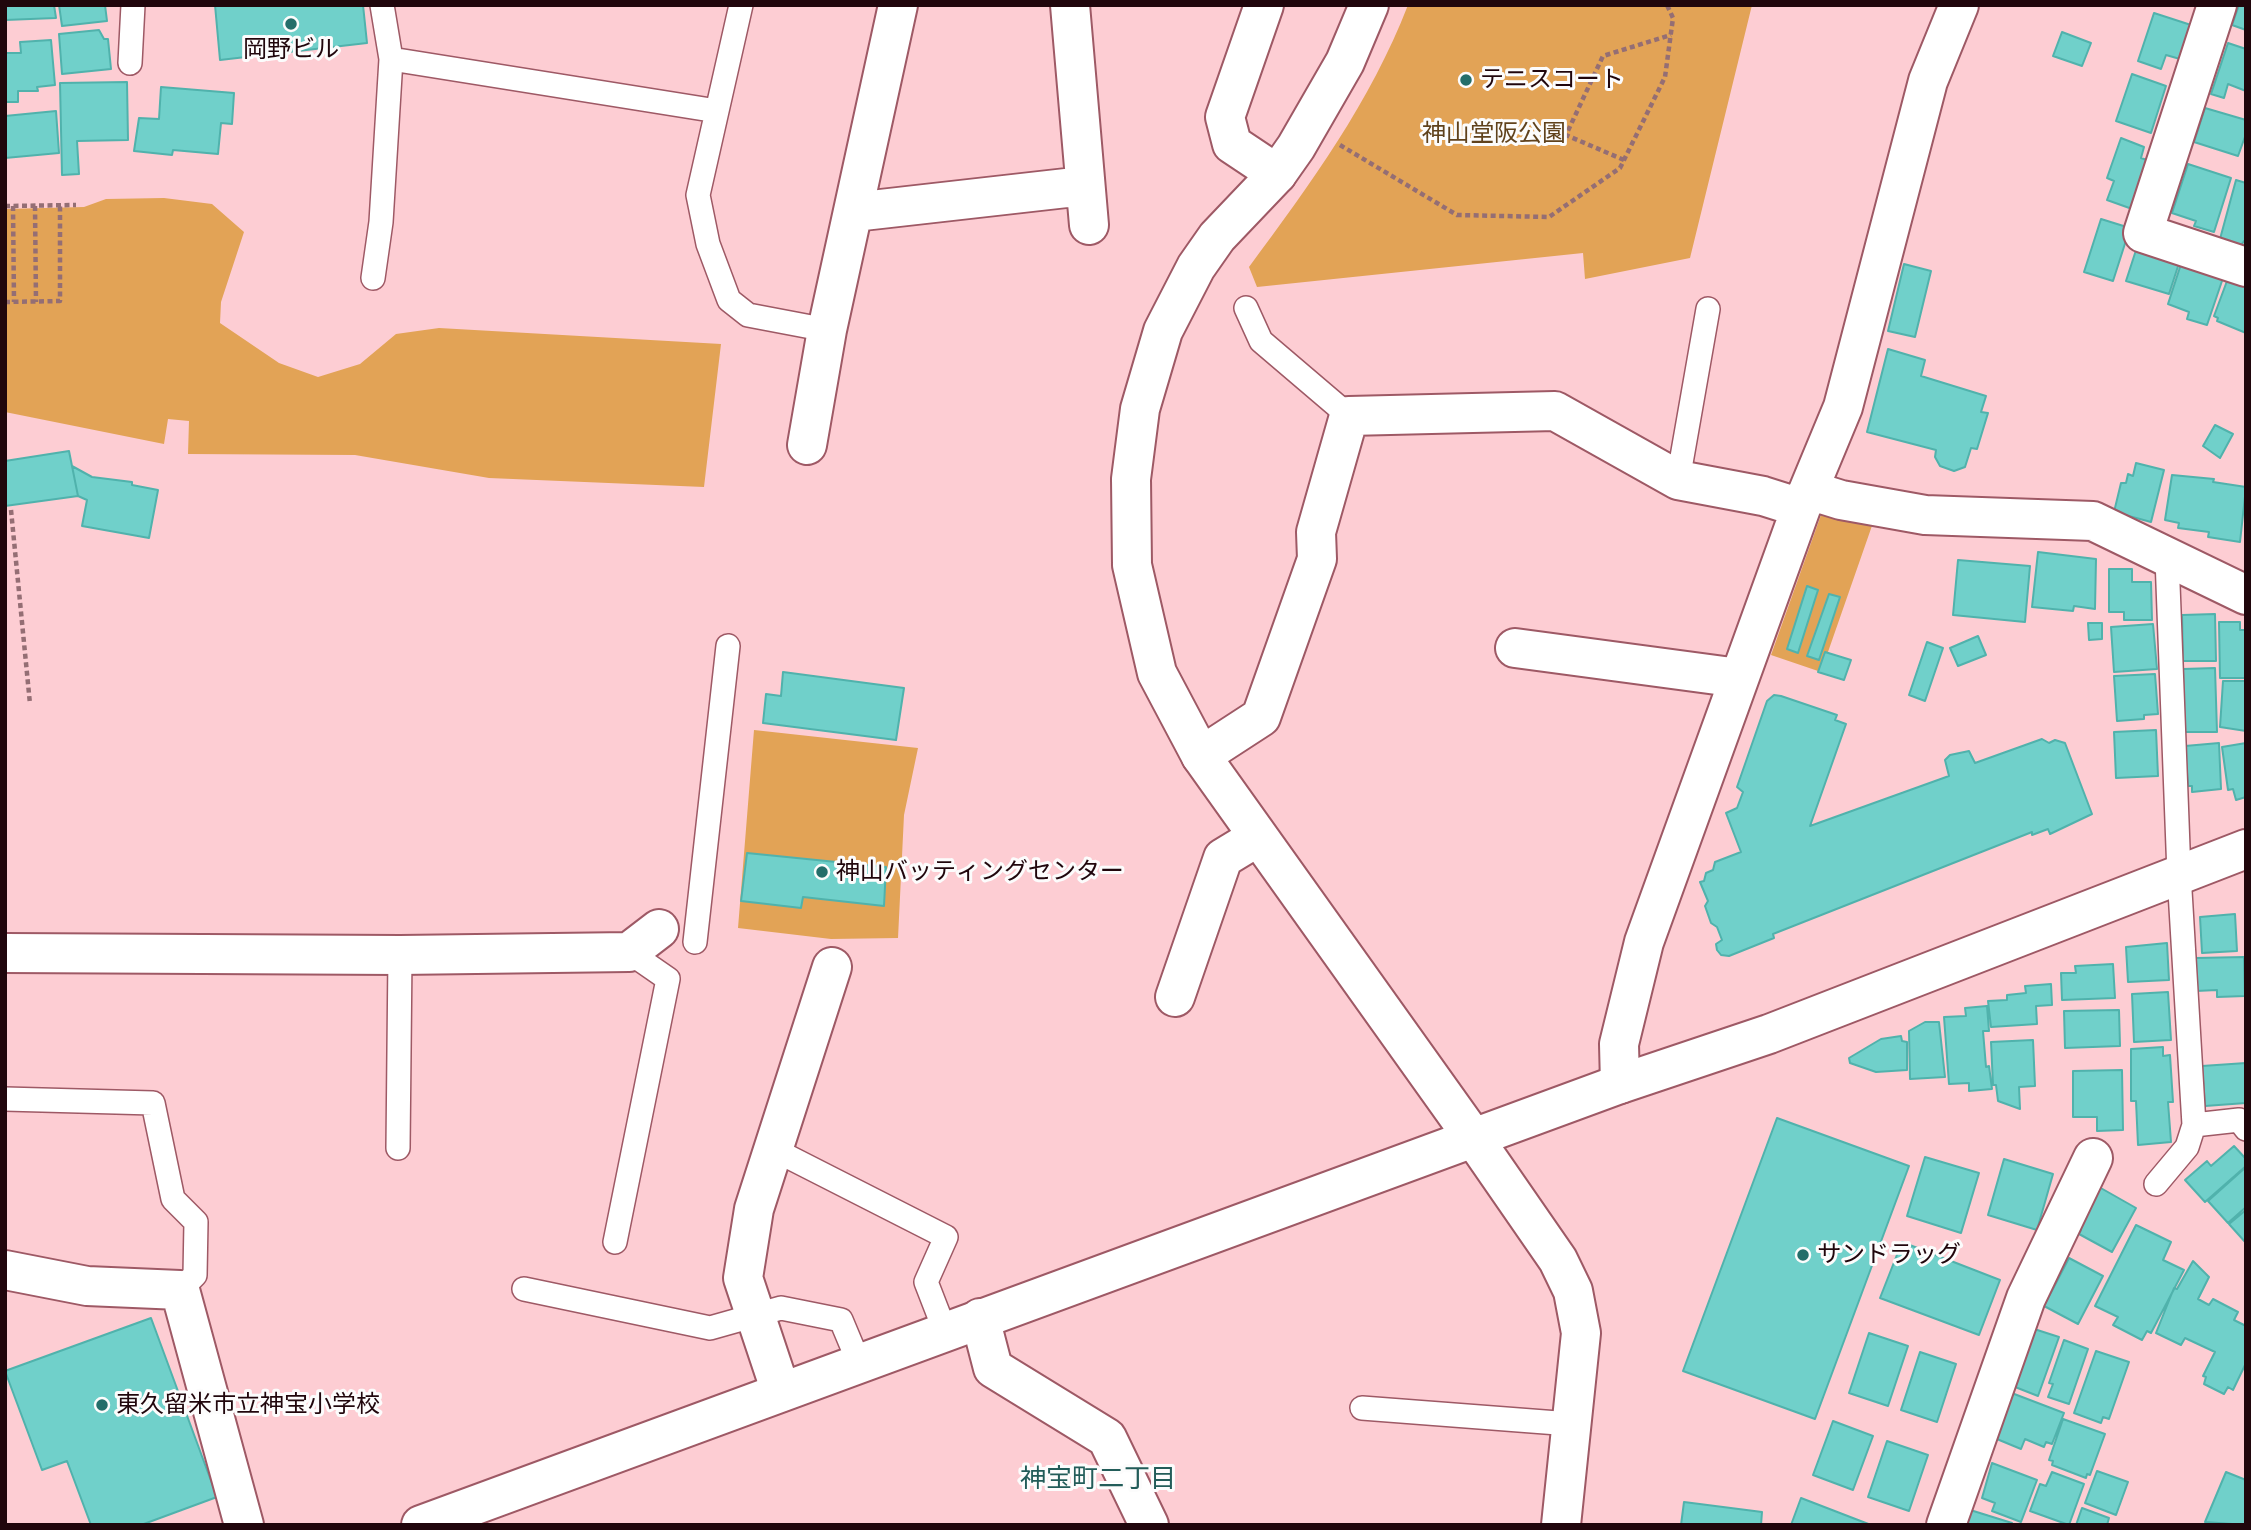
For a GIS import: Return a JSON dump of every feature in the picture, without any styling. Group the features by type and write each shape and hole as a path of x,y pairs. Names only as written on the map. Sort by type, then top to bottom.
{"street":[{"path":"807,445 827,330 898,5"},
{"path":"1070,5 1089,225"},
{"path":"1264,5 1225,117 1232,144 1277,174"},
{"path":"1369,5 1345,62 1296,147 1277,174 1217,237 1196,267 1163,331 1138,420 1130,480 1132,565 1157,673 1201,756 1256,838 1475,1140 1558,1260 1573,1292 1581,1332 1561,1525"},
{"path":"1620,1084 1619,1044 1644,943 1805,499 1843,407 1928,81 1959,5"},
{"path":"2217,5 2143,233 2246,267"},
{"path":"853,212 1084,186"},
{"path":"1201,756 1261,717 1317,559 1316,532 1349,416 1555,411 1678,480 1763,496 1841,500 1925,514 2093,521 2246,595"},
{"path":"1515,648 1739,678"},
{"path":"1175,997 1223,858 1256,838"},
{"path":"421,1525 944,1331 1475,1140 1620,1084 1769,1034 2246,849"},
{"path":"5,953 400,955 629,952 659,929"},
{"path":"781,1392 743,1278 754,1209 832,967"},
{"path":"1946,1525 2026,1298 2093,1158"},
{"path":"5,1270 87,1286 180,1290 244,1525"},
{"path":"980,1318 993,1368 1107,1438 1149,1525"}],"lane":[{"path":"130,64 132,5"},
{"path":"373,278 381,222 391,59 382,5"},
{"path":"741,5 698,195 708,244 729,300 748,316 827,330"},
{"path":"391,59 718,111"},
{"path":"1246,308 1261,341 1349,416"},
{"path":"1678,480 1708,309"},
{"path":"2156,1184 2187,1147 2194,1125 2179,874 2167,558"},
{"path":"695,942 729,646"},
{"path":"615,1242 668,979 629,952"},
{"path":"398,1149 400,955"},
{"path":"5,1099 153,1103 173,1199 196,1222 195,1275 180,1290"},
{"path":"2194,1125 2239,1120 2246,1129"},
{"path":"774,1149 946,1237 926,1282 944,1331"},
{"path":"524,1289 710,1328 755,1313 781,1308 841,1320 859,1363"},
{"path":"1362,1408 1571,1424"}],"path":[{"path":"1337,143 1457,215 1549,217 1620,168 1665,77 1673,18 1667,5"},
{"path":"1624,160 1566,135 1603,56 1671,35"},
{"path":"5,302 60,301 60,205"},
{"path":"5,206 76,205"},
{"path":"13,206 14,302"},
{"path":"35,206 36,302"},
{"path":"11,510 30,704"}],"green space":[{"name":"神山堂阪公園","path":"1408,5 1752,5 1690,258 1585,279 1583,253 1257,287 1249,267 1338,141 1376,75"},
{"path":"164,198 212,204 244,232 221,302 220,323 279,363 318,377 360,364 396,334 439,328 721,344 704,487 489,478 355,455 188,454 189,421 168,419 164,444 5,412 5,209 84,207 106,199"},
{"path":"1821,515 1874,520 1821,672 1771,655"},
{"name":"神山バッティングセンター","path":"754,730 918,748 904,815 898,938 831,939 738,928"}],"building":[{"path":"5,5 54,5 56,18 5,20"},
{"path":"59,5 105,5 107,21 62,26"},
{"name":"岡野ビル","path":"215,5 363,5 367,43 220,60"},
{"path":"2239,5 2246,5 2246,30 2232,25"},
{"path":"2154,13 2191,25 2180,59 2166,55 2161,69 2138,61"},
{"path":"99,30 104,39 108,39 111,69 62,74 59,34"},
{"path":"2062,32 2091,43 2082,66 2053,56"},
{"path":"51,40 55,85 37,87 38,91 18,91 18,102 5,102 5,53 21,53 20,42"},
{"path":"2228,43 2246,49 2246,91 2228,84 2224,98 2211,94"},
{"path":"2132,74 2166,86 2151,133 2116,121"},
{"path":"127,82 128,140 77,141 79,174 62,175 60,83"},
{"path":"161,87 234,93 232,124 221,123 218,154 173,150 172,155 134,151 139,118 159,119"},
{"path":"2205,108 2246,120 2246,134 2238,156 2194,142"},
{"path":"56,111 59,153 5,158 5,116"},
{"path":"2121,138 2144,147 2141,158 2153,162 2135,210 2107,200 2114,181 2107,178"},
{"path":"2188,164 2231,178 2214,232 2194,226 2196,221 2172,213"},
{"path":"2236,180 2246,183 2246,239 2241,245 2220,239"},
{"path":"2101,219 2130,228 2113,281 2084,272"},
{"path":"2138,244 2181,257 2169,294 2126,281"},
{"path":"2183,258 2223,278 2207,325 2187,319 2189,312 2168,304"},
{"path":"1904,264 1931,271 1915,337 1888,331"},
{"path":"2230,273 2246,279 2246,333 2217,321 2218,318 2214,316"},
{"path":"1888,349 1925,360 1921,376 1986,396 1981,412 1988,413 1977,449 1971,448 1965,467 1954,471 1940,466 1935,457 1936,450 1867,432"},
{"path":"2215,425 2233,434 2220,458 2203,446"},
{"path":"69,451 78,496 5,506 5,461"},
{"path":"2136,463 2164,470 2151,522 2114,512 2121,483 2126,483 2128,474 2133,476"},
{"path":"72,466 92,477 132,482 132,485 158,490 149,538 82,526 87,500 78,496"},
{"path":"2172,475 2214,479 2213,482 2246,487 2240,542 2208,537 2209,532 2178,528 2179,523 2165,520"},
{"path":"2038,552 2096,559 2095,609 2074,606 2073,611 2032,607"},
{"path":"1958,560 2030,566 2025,622 1953,615"},
{"path":"2109,569 2132,569 2132,582 2151,582 2152,620 2124,620 2124,612 2109,612"},
{"path":"1807,586 1818,590 1798,653 1787,649"},
{"path":"1829,594 1840,597 1819,660 1807,656"},
{"path":"2215,614 2216,661 2183,661 2182,615"},
{"path":"2219,622 2240,622 2240,630 2246,630 2246,678 2220,678"},
{"path":"2088,623 2102,623 2102,639 2089,640"},
{"path":"2153,624 2157,669 2114,672 2111,627"},
{"path":"1978,636 1986,655 1958,666 1950,648"},
{"path":"1927,642 1943,648 1925,701 1909,695"},
{"path":"1825,652 1851,660 1844,680 1818,672"},
{"path":"2215,668 2217,732 2184,732 2183,669"},
{"path":"783,672 904,688 896,740 763,723 766,694 781,696"},
{"path":"2155,674 2158,714 2144,715 2144,719 2117,721 2114,676"},
{"path":"2223,681 2246,681 2246,731 2220,727"},
{"path":"1774,695 1837,715 1835,720 1846,724 1810,826 1949,776 1945,760 1950,755 1969,751 1975,763 2042,739 2049,743 2055,740 2065,743 2092,814 2050,834 2048,829 2032,835 2032,832 1773,934 1774,938 1729,956 1721,955 1716,944 1722,940 1717,927 1711,923 1705,906 1708,901 1700,882 1704,881 1706,873 1713,870 1715,862 1741,852 1726,813 1737,808 1743,792 1737,787 1767,701"},
{"path":"2156,730 2158,776 2116,778 2114,732"},
{"path":"2219,743 2221,789 2192,792 2192,786 2188,786 2185,746"},
{"path":"2246,743 2246,797 2236,800 2233,789 2228,790 2222,747"},
{"path":"747,853 886,867 884,906 803,897 801,908 741,901"},
{"path":"2235,914 2237,951 2202,953 2200,917"},
{"path":"2167,943 2169,980 2128,982 2126,947"},
{"path":"2244,957 2245,996 2217,997 2217,990 2196,991 2196,958"},
{"path":"2113,964 2115,998 2062,1000 2061,973 2076,973 2075,966"},
{"path":"2051,984 2052,1005 2036,1006 2037,1024 1991,1027 1988,1001 2007,1000 2007,995 2026,993 2025,986"},
{"path":"2168,992 2171,1040 2134,1042 2132,994"},
{"path":"1987,1006 1989,1031 1983,1031 1986,1067 1989,1066 1992,1089 1969,1091 1969,1083 1949,1084 1944,1017 1966,1016 1965,1008"},
{"path":"2119,1010 2120,1046 2065,1048 2064,1011"},
{"path":"1925,1022 1939,1022 1945,1077 1910,1079 1909,1031"},
{"path":"1901,1036 1902,1041 1907,1042 1907,1070 1876,1072 1850,1063 1849,1058 1881,1039"},
{"path":"2033,1040 2035,1086 2019,1087 2020,1109 1998,1101 1996,1085 1993,1085 1991,1042"},
{"path":"2163,1047 2163,1056 2170,1055 2173,1102 2168,1102 2171,1142 2138,1145 2136,1101 2131,1101 2131,1049"},
{"path":"2246,1063 2246,1103 2205,1106 2202,1066"},
{"path":"2122,1070 2123,1130 2097,1131 2097,1117 2073,1117 2073,1071"},
{"path":"1777,1118 1909,1166 1815,1419 1683,1371"},
{"path":"2234,1146 2246,1159 2246,1166 2205,1202 2185,1180 2207,1161 2211,1166"},
{"path":"1925,1157 1979,1173 1961,1233 1907,1216"},
{"path":"2004,1159 2053,1174 2037,1230 1988,1215"},
{"path":"2246,1167 2246,1207 2228,1223 2208,1201"},
{"path":"2099,1187 2136,1208 2112,1252 2079,1234 2081,1230 2077,1228"},
{"path":"2246,1210 2246,1243 2229,1224"},
{"path":"2136,1225 2171,1242 2163,1260 2184,1270 2151,1333 2147,1331 2142,1340 2113,1325 2118,1317 2095,1306"},
{"path":"1902,1242 2000,1280 1979,1335 1880,1298"},
{"path":"2069,1258 2103,1276 2078,1324 2044,1306"},
{"path":"2193,1261 2209,1277 2198,1299 2209,1305 2213,1299 2238,1312 2234,1320 2246,1326 2246,1363 2233,1390 2228,1387 2224,1394 2204,1384 2206,1377 2203,1376 2215,1352 2185,1338 2181,1345 2156,1333 2174,1288 2177,1289"},
{"path":"151,1318 217,1497 141,1525 91,1525 67,1461 42,1470 5,1371"},
{"path":"2031,1328 2059,1337 2038,1396 2010,1385"},
{"path":"1869,1333 1908,1346 1888,1406 1849,1393"},
{"path":"2064,1340 2088,1349 2069,1404 2048,1397 2053,1384 2049,1383"},
{"path":"2096,1351 2129,1362 2109,1419 2103,1417 2101,1423 2074,1413"},
{"path":"1920,1352 1956,1364 1937,1422 1901,1410"},
{"path":"2009,1392 2064,1413 2052,1444 2046,1442 2044,1447 2025,1439 2021,1449 1992,1437"},
{"path":"2063,1419 2105,1434 2090,1475 2087,1474 2086,1478 2052,1465 2053,1461 2049,1460"},
{"path":"1833,1421 1873,1436 1853,1490 1813,1475"},
{"path":"1887,1441 1928,1455 1909,1511 1868,1497"},
{"path":"1992,1463 2037,1480 2021,1522 1992,1511 1995,1503 1982,1498"},
{"path":"2097,1471 2128,1482 2116,1515 2085,1503"},
{"path":"2052,1472 2084,1484 2069,1525 2030,1511 2040,1484 2046,1486"},
{"path":"2226,1472 2246,1480 2246,1525 2205,1522"},
{"path":"1801,1498 1871,1525 1791,1525"},
{"path":"1684,1502 1762,1512 1761,1525 1681,1525"},
{"path":"2082,1508 2109,1518 2107,1525 2076,1525"},
{"path":"1967,1509 2012,1523 1962,1525"}],"place":[{"name":"岡野ビル","path":"291,24"},
{"name":"テニスコート","path":"1466,80"},
{"name":"神山バッティングセンター","path":"822,872"},
{"name":"サンドラッグ","path":"1803,1255"},
{"name":"東久留米市立神宝小学校","path":"102,1405"}],"district":[{"name":"神宝町二丁目","path":"1098,1479"}]}
